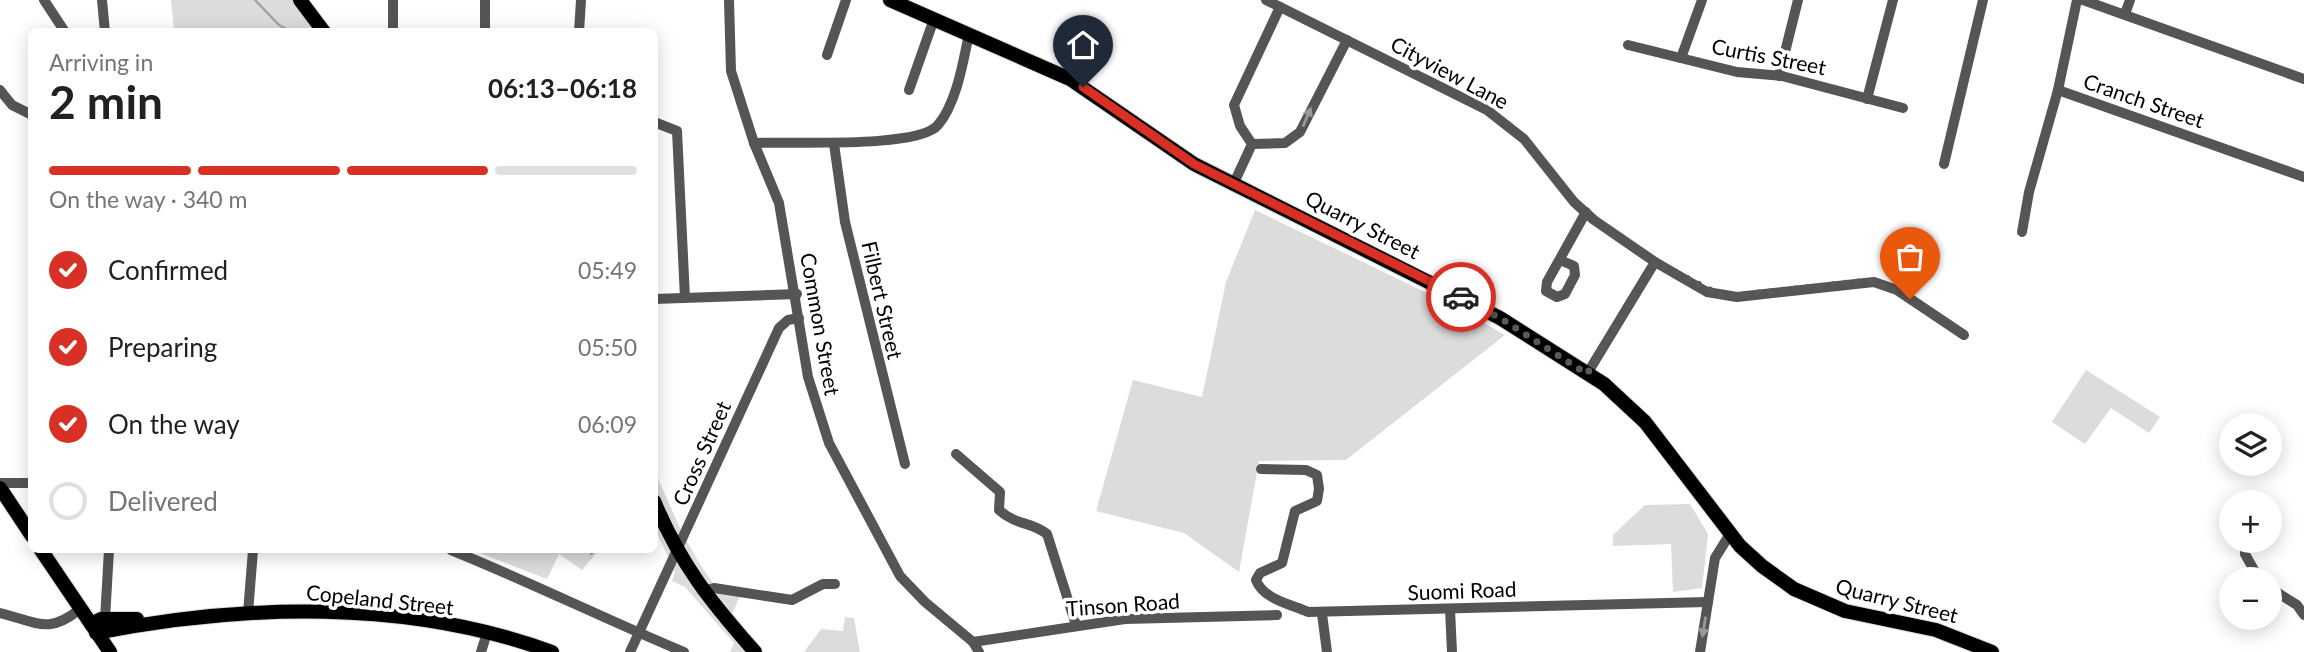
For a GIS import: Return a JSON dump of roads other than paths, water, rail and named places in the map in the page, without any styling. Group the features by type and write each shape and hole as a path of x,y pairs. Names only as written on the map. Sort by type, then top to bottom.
{"main road":[{"path":"300,0 321,28"},
{"name":"Quarry Street","path":"890,0 1070,79 1194,164 1500,318 1587,374 1617,395 1645,422 1730,534 1769,572 1824,603 1861,615 1936,630 1983,650"},
{"path":"0,488 28,530"},
{"path":"658,510 677,552 702,591 755,652"},
{"path":"43,553 80,609 97,625 112,652"},
{"name":"Copeland Street","path":"97,625 248,613 348,612 450,625 552,652"},
{"name":"Copeland Street","path":"97,625 122,628 159,621"},
{"path":"97,625 99,652"},
{"path":"112,652 122,628"}],"street":[{"path":"44,0 62,28"},
{"path":"102,0 105,28"},
{"path":"393,0 393,28"},
{"path":"485,0 485,28"},
{"path":"579,28 581,0"},
{"name":"Common Street","path":"729,0 731,71 754,143 779,203 817,412 859,505 900,576 976,647"},
{"path":"827,55 846,0"},
{"name":"Cityview Lane","path":"1266,0 1487,110 1507,124 1586,212 1655,262 1723,297 1874,282 1897,290 1964,335"},
{"path":"1681,58 1702,0"},
{"path":"1779,76 1798,0"},
{"path":"1867,99 1893,0"},
{"path":"1944,164 1983,0"},
{"name":"Cranch Street","path":"2077,0 2058,90 2304,177"},
{"path":"2083,0 2304,79"},
{"path":"2125,14 2130,0"},
{"path":"1252,144 1240,126 1234,105 1280,7"},
{"path":"909,90 934,19"},
{"path":"754,143 790,141 834,144 911,138 929,133 939,125 947,109 969,34"},
{"path":"1252,144 1285,143 1300,132 1347,40"},
{"name":"Curtis Street","path":"1628,45 1737,72 1779,76 1903,108"},
{"path":"0,90 12,105 28,113"},
{"path":"2022,232 2029,192 2058,90"},
{"path":"658,124 677,131 685,298"},
{"name":"Filbert Street","path":"834,144 845,222 905,464"},
{"path":"1234,183 1252,144"},
{"path":"1560,260 1586,212"},
{"path":"1587,374 1655,262"},
{"path":"658,299 797,294"},
{"name":"Cross Street","path":"630,652 779,328 788,320 799,318"},
{"path":"956,454 1000,492 999,510 1012,522 1040,528 1047,534 1076,625"},
{"name":"Suomi Road","path":"1261,469 1306,470 1317,475 1320,489 1317,501 1295,511 1286,553 1277,566 1260,573 1256,580 1259,588 1307,612 1322,614 1708,602"},
{"path":"0,483 28,483"},
{"path":"1700,652 1716,555 1730,534"},
{"path":"97,625 109,553"},
{"path":"248,613 253,553"},
{"path":"458,553 543,587 639,634 684,652"},
{"path":"702,591 714,588 792,600 823,584 835,584"},
{"path":"2282,596 2297,605 2304,615"},
{"path":"0,613 53,626 63,623 80,609"},
{"path":"1450,609 1452,652"},
{"path":"1322,614 1326,652"},
{"name":"Tinson Road","path":"976,647 1076,625 1125,619 1277,615"},
{"path":"481,652 487,633"}],"waterway":[{"path":"255,0 285,28"}]}
